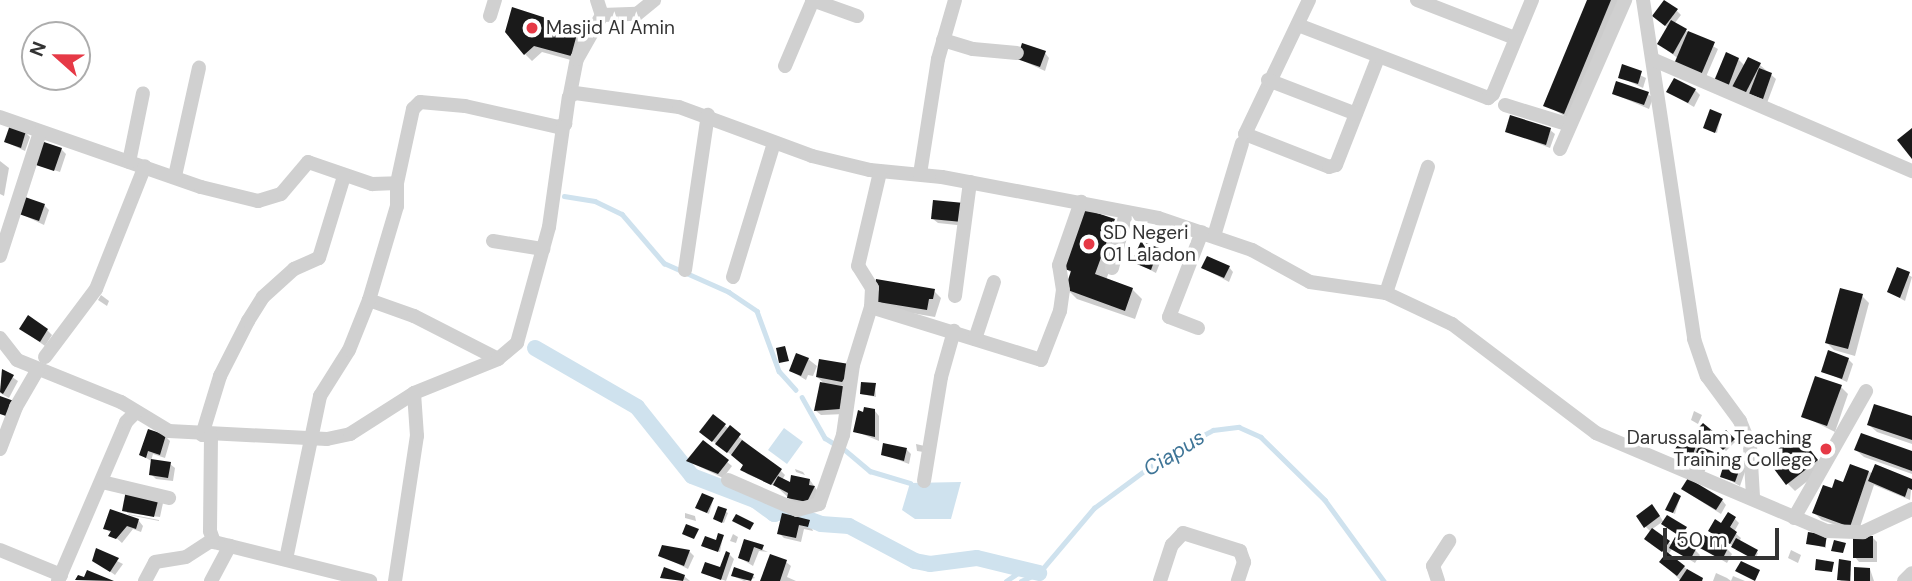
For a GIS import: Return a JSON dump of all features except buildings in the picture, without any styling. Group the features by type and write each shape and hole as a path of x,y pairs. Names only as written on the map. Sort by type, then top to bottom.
{"street":[{"path":"490,16 495,0"},
{"path":"0,338 12,357 42,363 169,431 207,435 311,437 351,434 414,393 498,359 517,344 543,250 562,158 563,127 577,59 602,15 597,0"},
{"path":"602,15 637,14 654,0"},
{"path":"785,66 812,0 856,16"},
{"path":"920,174 943,40 955,0"},
{"path":"1309,0 1268,80 1245,134 1329,167 1336,165 1378,58"},
{"path":"1417,0 1516,38"},
{"path":"1298,25 1378,58 1488,98 1493,94 1532,0"},
{"path":"1560,149 1625,0"},
{"path":"1643,0 1694,339 1707,376 1740,421 1750,446 1753,497"},
{"path":"943,40 973,49 1017,53"},
{"path":"1654,60 1912,171"},
{"path":"176,176 198,68"},
{"path":"1268,80 1356,114"},
{"path":"129,162 143,93"},
{"path":"570,94 637,100 708,115 774,143 880,172 920,174 1081,202 1208,234 1260,254 1310,282 1386,293 1452,324 1596,433 1753,497 1828,531 1854,534 1910,512"},
{"path":"286,559 320,396 349,351 369,300 397,206 397,183 417,102 465,106 563,127"},
{"path":"1505,105 1570,125"},
{"path":"685,270 708,115"},
{"path":"0,117 213,191 258,201 281,194 306,162 382,186 397,183"},
{"path":"0,256 40,132"},
{"path":"733,277 774,143"},
{"path":"1198,328 1169,317 1208,234 1242,143"},
{"path":"0,449 16,407 42,363 96,289 145,166"},
{"path":"1386,293 1428,167"},
{"path":"728,480 797,510 819,504 843,435 853,365 871,307 872,288 858,266 880,172"},
{"path":"212,540 207,435 220,376 258,305 294,269 318,258 344,176"},
{"path":"955,296 970,182"},
{"path":"871,307 954,331 1036,360 1045,355 1063,295 1059,265 1081,202"},
{"path":"1112,268 1126,213"},
{"path":"493,242 543,250"},
{"path":"975,339 993,282"},
{"path":"369,300 414,316 498,359"},
{"path":"924,481 941,377 954,331"},
{"path":"1794,517 1866,391"},
{"path":"399,580 417,436 414,393"},
{"path":"0,551 60,578 126,422 136,412"},
{"path":"102,482 169,498"},
{"path":"1160,581 1172,545 1183,533 1240,551 1244,562 1238,581"},
{"path":"212,540 369,581"},
{"path":"145,581 155,562 186,557 212,540"},
{"path":"1438,581 1433,566 1448,541"},
{"path":"211,581 230,546"},
{"path":"1904,581 1912,573"}],"water":[{"path":"784,428 803,442 787,464 768,450"},
{"path":"961,482 951,519 915,519 902,510 910,483"}],"waterway":[{"path":"564,196 595,201 622,214 664,263 729,292 757,311 779,371 796,390"},
{"path":"535,348 637,407 692,476 755,500 774,514 786,511 821,524 849,526 915,561 930,564 977,558 1039,573"},
{"path":"802,397 825,438 836,445"},
{"name":"Ciapus","path":"1021,581 1039,573 1094,508 1166,455 1213,430 1239,427 1261,437 1325,500 1384,581"},
{"path":"845,450 870,471 910,483"},
{"path":"1006,581 1024,569"}],"place":[{"name":"Masjid Al Amin","path":"532,28"},
{"name":"SD Negeri 01 Laladon","path":"1089,244"},
{"name":"Darussalam Teaching Training College","path":"1826,449"}]}
